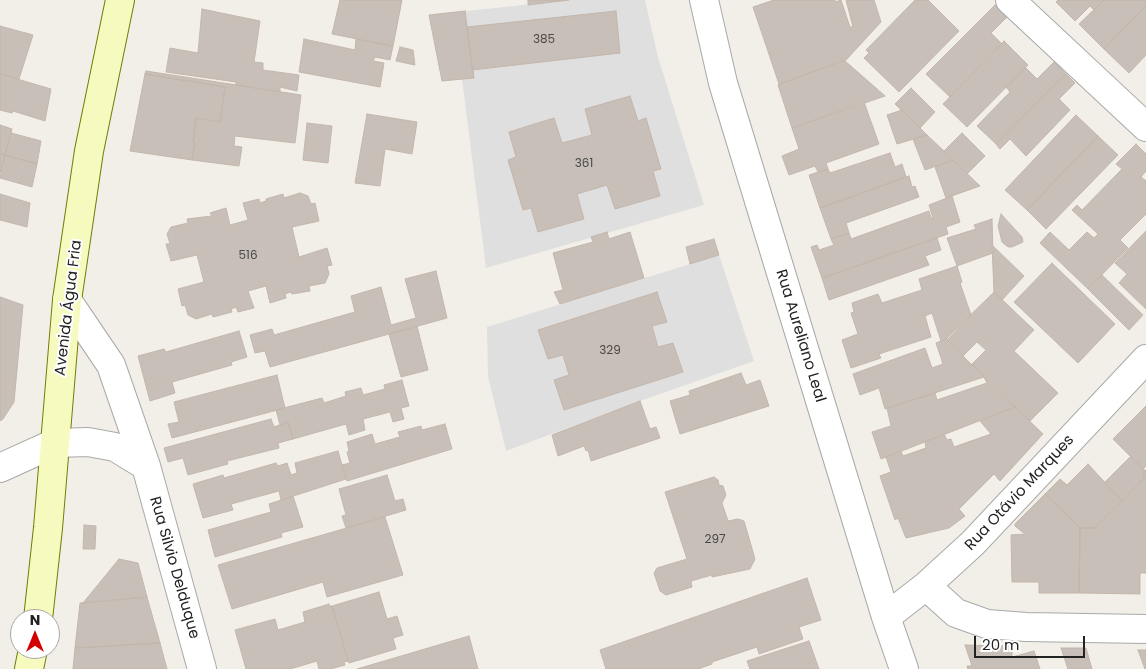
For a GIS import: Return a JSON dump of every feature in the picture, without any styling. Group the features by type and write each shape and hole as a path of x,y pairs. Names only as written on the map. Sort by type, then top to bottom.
{"main road":[{"name":"Avenida Água Fria","path":"39,609 48,528 67,300 89,151 120,0"}],"street":[{"name":"Rua Aureliano Leal","path":"704,0 723,83 886,618 904,669"},
{"path":"1010,0 1146,127"},
{"name":"Rua Silvio Delduque","path":"67,300 111,366 146,466 202,669"},
{"name":"Rua Otávio Marques","path":"886,618 926,586 973,543 1146,359"},
{"path":"0,468 55,443 88,442 115,447 146,466"},
{"path":"926,586 956,612 987,624 1026,627 1146,629"}],"shaded area":[{"path":"570,0 645,0 658,57 704,205 486,268 462,79 442,81 429,15"},
{"path":"719,255 754,361 506,451 488,376 487,327"}],"building":[{"path":"340,0 402,0 393,46 332,34"},
{"path":"528,0 569,0 528,5"},
{"path":"774,0 835,0 835,2 841,0 850,27 853,27 846,0 874,0 881,22 846,60 779,84 753,7"},
{"path":"915,0 928,0 959,31 899,92 864,58 869,53 866,50"},
{"path":"1058,0 1104,0 1094,10 1090,6 1075,21 1056,2"},
{"path":"1104,0 1146,0 1146,6 1104,49 1079,24"},
{"path":"995,5 1007,17 991,33 1002,44 950,97 926,74"},
{"path":"1146,6 1146,55 1129,73 1104,49"},
{"path":"202,9 260,21 254,62 263,63 263,70 299,75 297,91 280,87 280,92 236,85 236,82 166,72 170,48 198,53"},
{"path":"465,11 474,78 442,81 429,15"},
{"path":"616,11 620,53 472,70 467,27"},
{"path":"0,26 33,35 19,79 0,74"},
{"path":"304,39 355,50 356,39 393,46 390,60 375,57 373,61 384,63 380,87 299,72"},
{"path":"1004,41 1028,65 967,127 943,104"},
{"path":"400,47 413,50 415,65 396,61"},
{"path":"844,60 885,96 792,128 778,85"},
{"path":"1054,62 1066,74 996,144 977,126 1010,92 1006,87 1026,68 1037,79"},
{"path":"146,71 301,95 295,143 235,136 234,146 242,147 239,166 192,160 196,118 220,122 225,87 145,74"},
{"path":"0,74 51,89 45,121 13,111 12,113 0,110"},
{"path":"145,74 225,87 220,122 196,118 192,160 130,151"},
{"path":"1066,74 1075,83 1059,99 1070,110 1026,156 1010,139 1000,149 996,144"},
{"path":"911,88 935,112 920,128 895,104"},
{"path":"630,96 638,121 646,118 661,169 653,171 660,196 615,209 607,185 577,194 584,219 538,232 531,208 523,210 508,160 516,157 509,132 554,118 562,143 592,135 585,109"},
{"path":"864,102 879,144 826,163 828,169 818,172 815,166 789,175 782,156 799,149 792,128"},
{"path":"902,110 927,135 897,144 887,115"},
{"path":"367,114 417,122 412,154 385,149 380,186 355,183"},
{"path":"1076,115 1098,136 1027,210 1005,190"},
{"path":"307,123 332,126 328,163 303,160"},
{"path":"0,125 12,129 5,155 0,154"},
{"path":"11,133 41,141 37,164 5,155"},
{"path":"962,133 985,156 967,174 944,151"},
{"path":"927,135 953,160 925,170 913,139"},
{"path":"1098,136 1118,155 1046,229 1027,210"},
{"path":"1136,144 1146,154 1146,171 1141,177 1146,181 1146,214 1120,240 1128,248 1088,289 1040,243 1050,232 1069,250 1087,232 1094,238 1098,234 1072,210 1077,205 1082,210 1122,169 1116,164"},
{"path":"890,153 895,167 902,164 906,177 820,208 809,175 828,169 830,173"},
{"path":"0,154 5,155 0,173"},
{"path":"5,155 37,164 32,187 0,178"},
{"path":"953,160 980,186 946,198 935,167"},
{"path":"909,176 912,187 915,186 919,197 846,223 849,233 831,239 820,208"},
{"path":"300,193 308,196 311,204 315,203 319,221 292,227 299,257 327,248 332,265 327,266 329,274 325,283 309,286 310,291 285,294 286,298 270,303 266,286 248,291 254,308 238,312 236,307 231,309 232,312 213,317 212,314 196,319 188,315 185,305 182,306 178,289 204,282 197,255 171,261 166,244 170,244 167,234 171,227 188,223 187,219 212,216 210,213 226,208 230,225 248,220 243,203 259,199 260,203 266,201 266,199 283,194 284,198"},
{"path":"0,194 30,203 27,227 0,220"},
{"path":"952,196 960,222 946,227 948,234 822,278 811,247 817,245 819,250 834,245 831,239 849,233 851,239 929,211 931,218 933,218 929,205"},
{"path":"1001,214 1022,237 1023,242 1008,247 1002,242 998,226"},
{"path":"992,219 993,253 957,266 947,238 976,229 974,225"},
{"path":"1146,231 1146,309 1119,283 1127,274 1115,263"},
{"path":"607,232 609,239 630,232 644,278 560,304 554,292 563,290 553,253 593,242 591,237"},
{"path":"937,238 941,250 925,256 929,265 829,300 822,278"},
{"path":"714,239 719,255 690,264 686,247"},
{"path":"992,245 1024,276 1002,300 994,292"},
{"path":"1052,263 1115,324 1078,363 1014,302"},
{"path":"957,266 962,282 960,283 971,315 948,339 941,341 932,313 925,316 931,337 879,354 881,358 851,368 842,340 858,334 851,313 854,312 852,303 878,294 882,303 922,290 919,279"},
{"path":"436,271 447,318 270,367 265,351 255,353 250,335 272,329 274,335 355,312 351,296 381,287 391,325 416,318 405,279"},
{"path":"1102,275 1143,315 1129,330 1088,289"},
{"path":"657,292 667,322 652,326 658,347 673,343 683,372 564,410 554,380 569,375 563,355 548,359 538,330"},
{"path":"994,292 1034,330 1014,351 1058,393 1030,421 972,364 986,350 977,342 963,356 946,339"},
{"path":"0,297 23,305 14,402 0,421"},
{"path":"417,326 428,370 401,377 389,334"},
{"path":"239,331 247,357 231,362 232,365 172,382 175,393 150,401 138,356 164,349 166,352"},
{"path":"946,339 984,377 885,409 879,388 860,395 853,374 925,348 932,368 943,364 936,343"},
{"path":"741,373 746,385 760,380 769,406 680,434 670,401 690,395 689,391"},
{"path":"277,375 285,408 172,438 168,424 179,422 174,402"},
{"path":"984,377 1015,407 881,459 872,432 891,426 887,408 935,393 937,400 987,383"},
{"path":"402,380 409,406 401,408 404,419 393,422 390,412 363,419 365,430 349,435 346,424 293,439 288,422 280,425 276,410 322,398 324,403 346,396 345,392 361,388 363,395 385,389 384,385"},
{"path":"640,401 650,429 656,427 660,438 591,461 588,450 586,451 584,446 558,456 552,435"},
{"path":"1146,406 1146,466 1143,469 1113,439"},
{"path":"1015,407 1043,434 1000,481 994,474 959,509 965,516 949,528 906,538 898,518 895,520 880,476 891,472 886,457 901,451 903,456 926,448 925,442 944,434 947,440 951,439 954,447 991,434 980,421"},
{"path":"271,419 274,427 288,422 293,439 278,443 279,448 227,461 228,464 188,475 183,458 168,462 164,448"},
{"path":"445,424 452,449 347,481 342,465 350,463 347,442 372,434 375,444 400,437 398,432 421,426 422,430"},
{"path":"338,451 346,479 281,500 279,491 231,504 233,510 203,518 193,484 223,475 224,478 276,463 278,466 287,463 291,475 297,473 295,463"},
{"path":"1131,456 1144,470 1144,478 1122,501 1105,482"},
{"path":"1088,464 1122,501 1095,528 1080,528 1045,494 1060,479 1067,485"},
{"path":"1144,470 1146,470 1146,573 1140,573 1140,594 1079,593 1080,528 1095,528 1144,478"},
{"path":"387,475 395,501 403,499 406,510 346,528 342,516 346,515 339,489"},
{"path":"714,477 718,480 719,485 723,486 726,495 722,503 728,521 738,519 744,521 755,559 750,569 712,577 712,575 691,581 692,587 666,595 660,591 654,573 657,568 687,559 665,492"},
{"path":"1045,494 1080,528 1079,593 1039,593 1039,582 1012,582 1011,535 1025,534 1015,524"},
{"path":"293,496 303,527 281,533 282,537 215,557 208,530 271,512 269,504"},
{"path":"385,517 403,575 327,597 323,582 232,609 218,565"},
{"path":"84,525 96,526 95,549 83,549"},
{"path":"119,559 138,563 147,597 83,603"},
{"path":"807,578 821,620 799,627 803,639 759,654 757,647 712,662 712,664 698,669 606,669 600,650"},
{"path":"379,592 387,619 397,616 403,635 393,638 396,649 349,663 332,606"},
{"path":"147,597 160,643 75,648 80,603"},
{"path":"329,604 329,606 332,606 348,661 344,662 345,665 330,669 319,669 317,661 290,669 246,669 235,630 275,619 278,630 305,622 303,612"},
{"path":"469,636 478,669 357,669"},
{"path":"809,641 819,669 750,669 747,661"},
{"path":"160,643 167,669 73,669 75,648"},
{"path":"965,645 1012,646 1012,657 1034,651 1040,669 968,669 967,666 972,666"},
{"path":"1061,648 1086,648 1092,669 1068,669"},
{"path":"1138,650 1146,650 1146,669 1145,669"}]}
